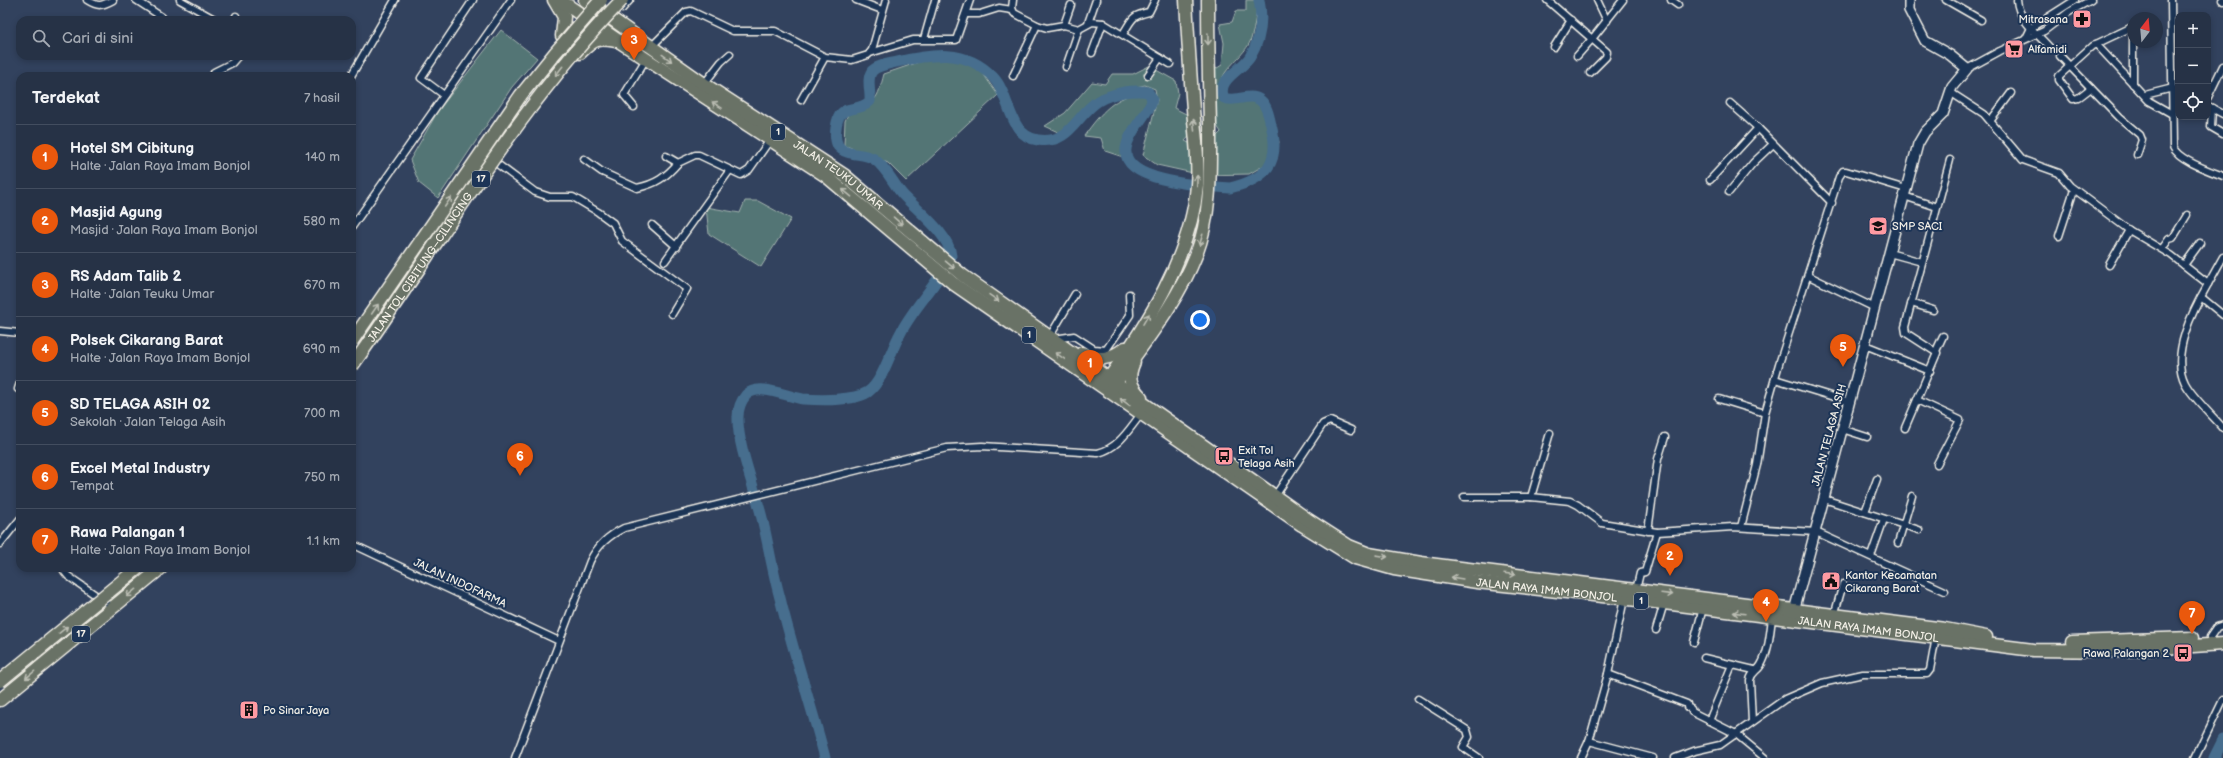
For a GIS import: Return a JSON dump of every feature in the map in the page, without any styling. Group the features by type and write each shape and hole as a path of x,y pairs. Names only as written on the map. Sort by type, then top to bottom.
{"highway":[{"path":"554,0 564,17 562,36"},
{"name":"JALAN TEUKU UMAR","path":"560,0 646,60 844,175 958,280"},
{"name":"JALAN TOL CIBITUNG–CILINCING","path":"356,360 533,104 566,62 622,0"},
{"path":"1157,413 1137,393 1130,380 1130,370 1137,345 1175,267 1190,225 1197,185 1197,157 1186,0"},
{"path":"1109,384 1191,266 1203,233 1208,202 1210,158 1208,0"},
{"path":"593,3 602,28"},
{"name":"JALAN TEUKU UMAR","path":"593,3 651,47 704,84 770,140 839,186 934,259"},
{"name":"JALAN TOL CIBITUNG–CILINCING","path":"356,335 521,95 593,3"},
{"path":"578,55 591,42 600,38 620,42"},
{"name":"JALAN RAYA IMAM BONJOL","path":"958,280 1055,340 1109,384 1142,414 1302,525 1355,558 1394,568 1477,582 1628,593 1794,611 1834,616 2033,650 2112,651 2223,644"},
{"name":"JALAN RAYA IMAM BONJOL","path":"958,280 1109,384 1157,413 1349,546 1369,554 1628,593 1664,603 1772,618 1942,635 2033,642 2096,643 2223,636"},
{"path":"1055,340 1094,359 1101,360 1115,356 1137,345"},
{"name":"17","path":"0,681 133,572"},
{"name":"17","path":"0,700 156,572"}],"street":[{"path":"87,0 98,6 103,6 113,0"},
{"path":"136,0 160,16"},
{"path":"180,0 209,16"},
{"path":"353,72 395,0"},
{"path":"444,95 421,78 473,0"},
{"path":"356,221 511,0"},
{"path":"612,18 630,0"},
{"path":"856,0 882,10"},
{"path":"870,53 876,39 882,10 886,0"},
{"path":"924,39 935,0"},
{"path":"651,47 688,11 733,31 775,31 825,57 852,60 905,42 924,39 956,40 970,0"},
{"path":"1012,10 1013,0"},
{"path":"1088,23 1096,0"},
{"path":"1123,34 1134,16 1149,12 1155,0"},
{"path":"1547,0 1571,20 1608,55 1590,73"},
{"path":"1597,0 1607,22"},
{"path":"1577,56 1624,0"},
{"path":"1671,0 1678,5"},
{"path":"1909,0 1909,10 1925,41 1950,54 1967,69"},
{"path":"1946,0 1981,20"},
{"path":"2017,0 2019,12 2031,28 2050,48"},
{"path":"2026,38 2031,28 2075,0"},
{"name":"JALAN TELAGA ASIH","path":"1794,611 1920,139 1943,114 1955,82 1967,69 2026,38 2038,34 2069,12 2091,0"},
{"path":"2171,0 2173,81 2175,90 2172,114 2175,150 2192,162 2223,176"},
{"path":"1064,25 1072,5"},
{"path":"966,14 981,14 999,8 1012,10 1037,25 1047,28 1064,25 1079,29"},
{"path":"2171,17 2175,19"},
{"path":"1554,47 1571,20"},
{"path":"1066,66 1079,29 1094,21 1103,23 1123,34 1170,64"},
{"path":"1092,53 1103,23"},
{"path":"1013,76 1037,25"},
{"path":"2091,88 2075,99 2070,96 2058,78 2086,51 2096,44 2126,29 2133,30 2133,84"},
{"path":"2096,44 2155,106 2172,114"},
{"path":"704,84 720,62 730,54"},
{"path":"2060,56 2140,135 2142,140 2137,155"},
{"path":"801,100 825,57"},
{"path":"1148,76 1160,58"},
{"path":"214,72 232,63 235,60"},
{"path":"634,107 624,95 646,60"},
{"path":"2211,91 2223,66"},
{"path":"2145,95 2175,90"},
{"path":"1950,92 1976,108 1991,120 2023,160 2060,173 2074,190 2129,230 2162,249 2208,284"},
{"path":"1991,120 2011,93"},
{"path":"1730,103 1758,128 1832,203"},
{"path":"2211,108 2223,114"},
{"path":"2211,120 2211,127 2223,134"},
{"path":"1710,180 1758,128"},
{"path":"584,159 602,172 637,188 654,184 665,177 678,163 697,155 741,175 746,173 770,140"},
{"path":"1729,192 1753,163 1773,144"},
{"path":"666,156 678,163"},
{"path":"492,160 535,192 550,197 573,197 613,224 622,241 687,288 672,314"},
{"path":"1936,351 1906,333 1905,327 1950,160"},
{"path":"665,261 677,247 730,170"},
{"path":"1741,527 1757,465 1765,413 1775,378 1843,171 1905,193 1937,207"},
{"path":"2059,236 2074,190"},
{"path":"2162,249 2169,239 2172,238 2187,215"},
{"path":"652,225 677,247"},
{"path":"2109,265 2129,230"},
{"path":"2184,265 2200,242"},
{"path":"1889,253 1922,262"},
{"path":"2223,257 2201,297 2180,355 2181,369 2188,388 2223,428"},
{"path":"1809,276 1874,308"},
{"path":"1055,340 1075,294"},
{"path":"1055,340 1074,336 1094,349 1106,350 1130,315 1129,294"},
{"path":"2201,297 2222,312"},
{"path":"1911,303 1933,310"},
{"path":"0,331 16,333"},
{"path":"1905,428 1930,371 1936,356 1936,351 1944,336"},
{"path":"1865,345 1930,371"},
{"path":"1775,378 1850,402"},
{"path":"1719,399 1765,413"},
{"path":"1917,400 1960,420 1936,464"},
{"path":"515,758 590,561 595,551 607,538 624,528 947,448 982,446 1098,453 1114,446 1142,414"},
{"path":"1275,496 1322,424 1330,421 1351,430"},
{"path":"1842,429 1867,437"},
{"path":"1531,497 1550,433"},
{"path":"1648,531 1658,459 1665,438"},
{"path":"1865,512 1877,480"},
{"path":"1898,542 1912,496"},
{"path":"1464,497 1531,497 1570,501 1578,505 1602,523 1657,532 1741,527 1816,532 1945,591"},
{"path":"1824,499 1919,530"},
{"path":"1871,556 1884,519"},
{"path":"0,544 16,524"},
{"path":"1581,758 1589,741 1608,674 1628,593 1640,573 1645,572 1657,532"},
{"name":"JALAN INDOFARMA","path":"356,546 559,641"},
{"path":"65,572 68,576 110,605"},
{"path":"1834,616 1843,584"},
{"path":"1656,630 1664,603"},
{"path":"1694,642 1703,608"},
{"path":"1752,722 1750,680 1754,670 1759,667 1765,655 1772,618"},
{"path":"2210,637 2217,627 2223,625"},
{"path":"1675,758 1694,751 1720,745 1792,695 1811,686 1834,679 1869,673 1927,674 1930,670 1942,635"},
{"path":"1704,658 1754,670"},
{"path":"1709,721 1732,665"},
{"path":"1608,674 1687,704 1687,708 1691,709 1692,712 1736,734 1765,758"},
{"path":"1418,699 1467,730 1469,737 1463,747 1479,758"},
{"path":"2195,758 2223,700"},
{"path":"1589,741 1653,758"}],"green space":[{"path":"1246,0 1258,0 1251,39 1247,47 1226,71 1222,79 1221,87 1225,95 1235,103 1257,100 1269,109 1279,142 1276,153 1270,162 1249,174 1202,175 1157,165 1143,155 1157,100 1155,89 1145,85 1112,92 1071,130 1060,133 1045,126 1065,113 1092,82 1105,84 1112,74 1133,74 1149,66 1176,81 1178,93 1174,108 1198,120 1194,131 1185,141 1203,150 1221,132 1203,104 1204,76 1222,65 1224,43 1220,24 1232,22 1236,11 1246,11"},
{"path":"501,30 537,58 512,87 438,198 419,183 410,160 438,111"},
{"path":"956,59 979,68 998,95 906,181 888,163 844,145 845,121 850,110 866,105 874,99 880,90 884,74 925,60"},
{"path":"1145,93 1151,101 1145,114 1130,136 1123,157 1105,151 1101,138 1084,136 1102,113 1117,101 1134,94"},
{"path":"745,201 758,201 791,219 761,267 709,234 706,207 740,213"}],"waterway":[{"path":"825,758 785,618 761,514 740,440 738,428 739,409 746,395 752,391 758,390 773,391 796,398 818,400 854,397 868,392 878,381 912,314 940,276 951,256 949,248 939,231 903,195 879,163 870,157 846,152 838,146 835,132 838,119 845,111 860,107 870,101 869,78 874,69 887,64 923,57 960,57 983,68 993,77 999,85 1015,123 1028,137 1038,140 1049,140 1058,138 1065,134 1090,107 1104,98 1124,92 1148,92 1152,98 1151,104 1127,143 1126,149 1128,160 1137,169 1151,176 1186,184 1230,188 1253,180 1262,174 1272,159 1274,149 1274,138 1269,118 1266,108 1262,102 1251,97 1233,99 1224,98 1222,92 1226,81 1246,62 1257,43 1261,22 1259,0"},
{"path":"2214,758 2223,740"}],"place":[{"name":"Mitrasana","path":"2082,19"},
{"name":"Alfamidi","path":"2014,49"},
{"name":"RS Adam Talib 2","path":"634,60"},
{"name":"SMP SACI","path":"1878,226"},
{"name":"SD TELAGA ASIH 02","path":"1843,367"},
{"name":"Hotel SM Cibitung","path":"1090,383"},
{"name":"Exit Tol Telaga Asih","path":"1224,456"},
{"name":"Excel Metal Industry","path":"520,476"},
{"name":"Masjid Agung","path":"1670,576"},
{"name":"Kantor Kecamatan Cikarang Barat","path":"1831,581"},
{"name":"Polsek Cikarang Barat","path":"1766,622"},
{"name":"Rawa Palangan 1","path":"2192,634"},
{"name":"Rawa Palangan 2","path":"2183,653"},
{"name":"Po Sinar Jaya","path":"249,710"}]}
